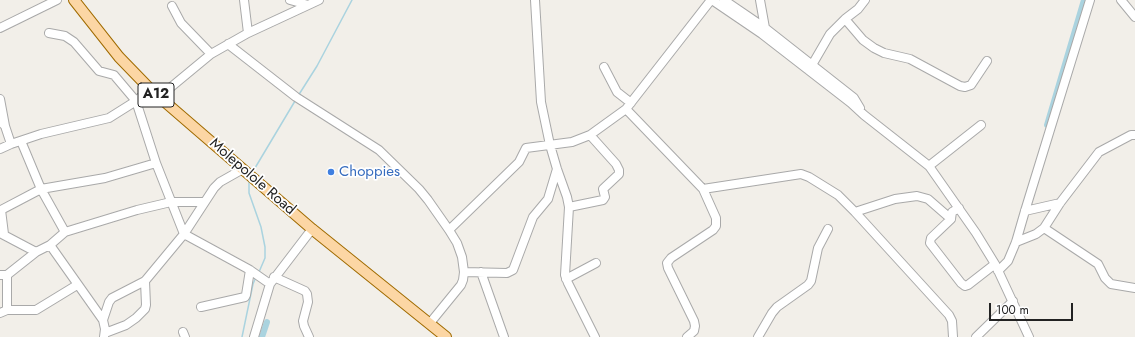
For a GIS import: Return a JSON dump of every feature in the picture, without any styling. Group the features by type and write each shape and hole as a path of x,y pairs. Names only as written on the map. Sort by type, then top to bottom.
{"main road":[{"name":"Molepolole Road","path":"74,0 119,57 150,89 312,229 430,323 440,335"}],"street":[{"path":"0,28 56,0"},
{"path":"244,0 248,33"},
{"path":"290,0 308,5"},
{"path":"159,97 212,54 228,44 319,0"},
{"path":"535,0 540,90 556,169 567,197 566,279 596,337"},
{"path":"449,230 519,162 526,148 572,142 590,136 628,106 711,0 764,31"},
{"path":"725,0 809,67 864,116 929,166 976,233 1013,301 1029,337"},
{"path":"760,0 764,31"},
{"path":"809,67 830,34 858,9 865,0"},
{"path":"959,208 952,212 950,219 931,238 930,243 961,283 966,286 1008,261 1016,242 1090,0"},
{"path":"1121,0 1135,17"},
{"path":"172,6 181,23 212,54"},
{"path":"845,19 863,40 874,48 884,53 910,58 960,86 965,87 971,85 987,61"},
{"path":"49,34 64,36 74,42 99,72 114,76 136,101 156,163 184,234 250,270 272,280 304,291 307,294 308,302 303,321 309,337"},
{"path":"228,44 299,99 379,150 419,189 449,230 457,243 462,257 464,272 463,280 430,323"},
{"path":"604,67 617,92 628,106 703,189 716,218 716,226 708,235 671,258 667,263 695,326 694,331 687,337"},
{"path":"0,150 11,144 41,134 109,118 136,101 150,89"},
{"path":"0,99 3,127 11,144"},
{"path":"929,166 981,125"},
{"path":"1016,242 1036,234 1044,228 1060,203 1099,152 1134,134"},
{"path":"568,207 604,200 605,197 603,189 619,174 616,164 590,136"},
{"path":"21,141 41,188 65,232"},
{"path":"36,252 2,234 1,211 41,188 105,178 156,163"},
{"path":"145,281 145,309 126,326 105,335 103,320 106,307 112,298 145,281 184,234 204,202 220,182 243,169"},
{"path":"464,272 507,273 513,270 533,217 548,198 556,169"},
{"path":"703,189 801,174 805,175 838,195 855,212 949,315 951,318 953,337"},
{"path":"855,212 895,199 917,196 928,199 950,219"},
{"path":"77,285 36,310 3,312 4,275 36,252 50,245 65,232 137,210 171,202 204,202"},
{"path":"1025,211 1060,203"},
{"path":"1044,228 1098,264 1105,278 1111,284 1135,288"},
{"path":"254,337 272,280 312,229"},
{"path":"758,337 777,307 808,285 811,281 818,248 828,229"},
{"path":"50,245 103,320"},
{"path":"566,279 596,263"},
{"path":"201,308 245,297 250,270"},
{"path":"481,272 504,337"},
{"path":"976,337 1013,301"}],"waterway":[{"path":"298,96 317,66 352,0"},
{"path":"1047,125 1084,0"},
{"path":"252,173 295,101"},
{"path":"249,180 249,193 261,227 265,247 265,258 259,272"},
{"path":"242,337 253,284 256,277"},
{"path":"262,337 267,322"}],"place":[{"name":"Choppies","path":"331,172"}]}
